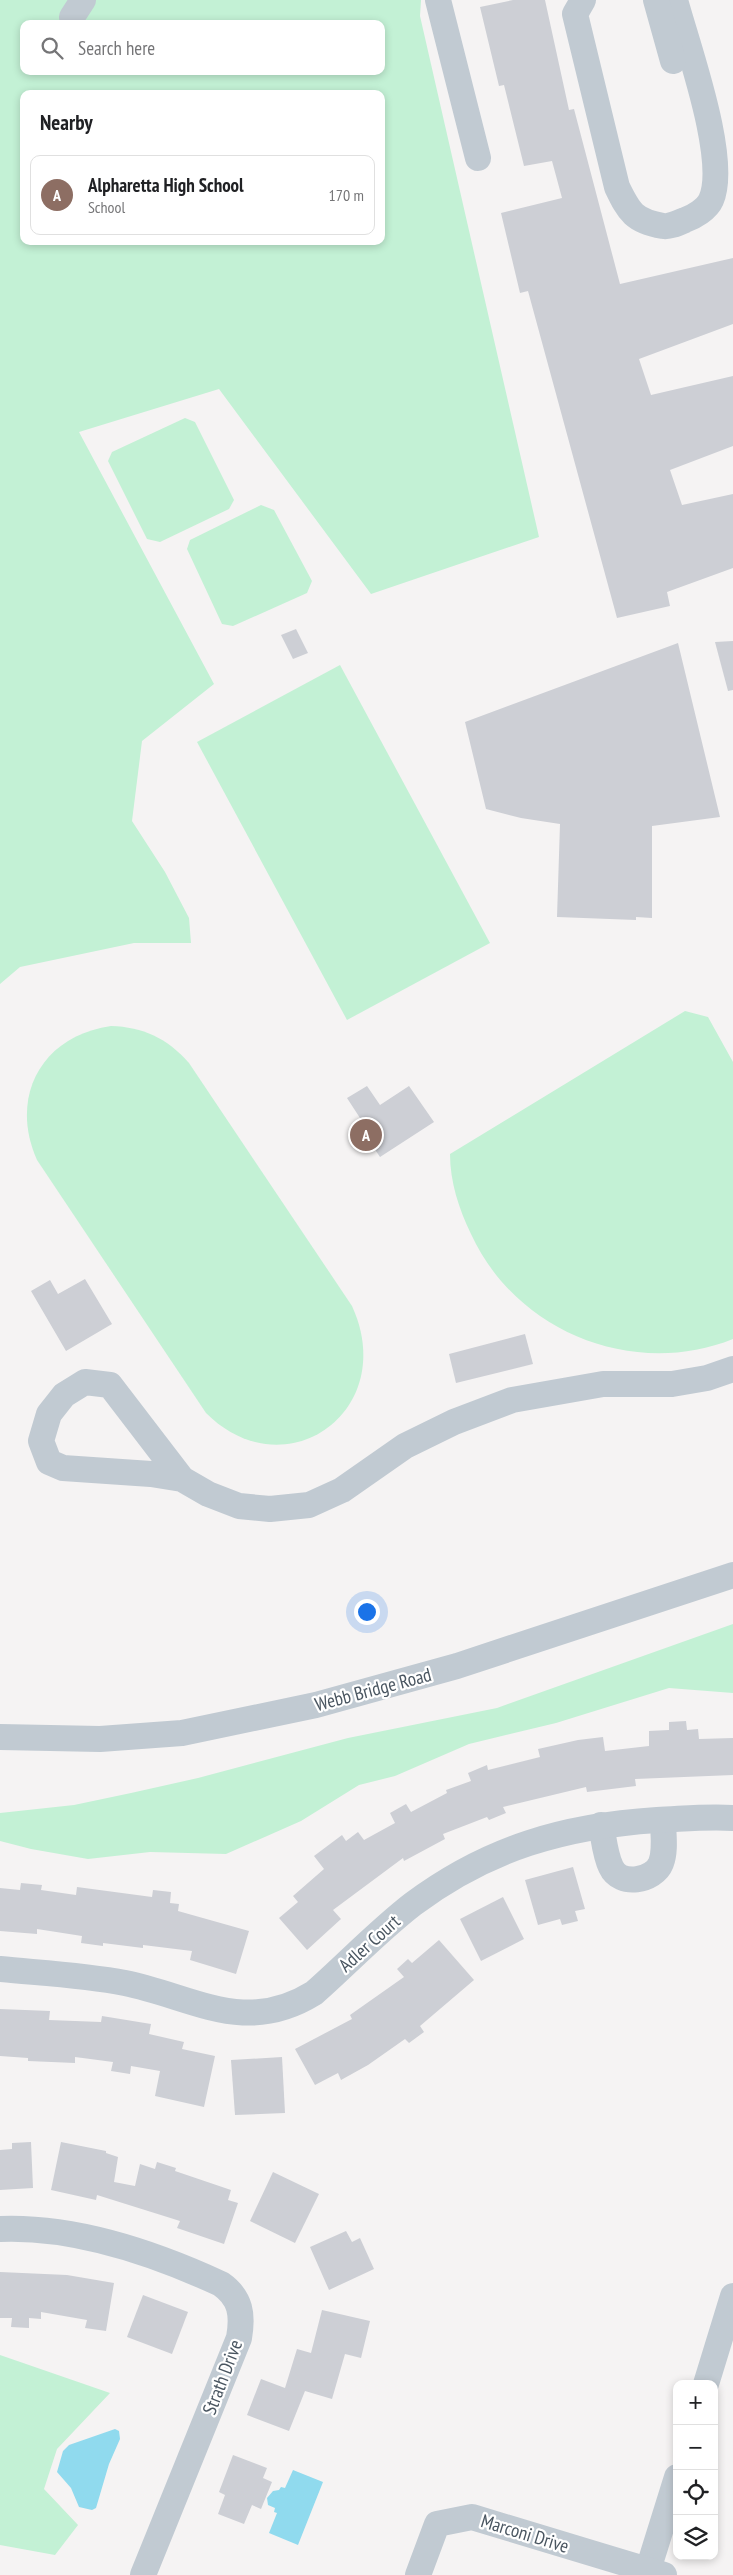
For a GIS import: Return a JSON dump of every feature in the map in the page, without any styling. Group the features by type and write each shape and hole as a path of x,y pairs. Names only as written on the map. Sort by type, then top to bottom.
{"street":[{"path":"438,0 478,158"},
{"path":"583,0 575,14 618,187 628,208 642,222 666,227 694,217 711,202 717,176 714,145 677,41 656,0"},
{"path":"675,0 681,86"},
{"path":"182,1479 110,1386 85,1382 64,1395 49,1414 41,1441 49,1462 63,1468 150,1474 182,1479 208,1494 239,1506 270,1509 309,1505 342,1490 405,1446 454,1422 512,1400 603,1384 672,1384 707,1378 733,1369"},
{"name":"Webb Bridge Road","path":"0,1737 100,1739 182,1733 298,1709 457,1666 733,1574"},
{"name":"Adler Court","path":"0,1969 124,1983 232,2012 272,2012 297,2003 314,1993 392,1921 460,1873 482,1861 542,1838 601,1825 663,1820 733,1818"},
{"path":"601,1825 610,1867 615,1874 623,1878 633,1879 650,1876 658,1869 662,1860 663,1820"},
{"name":"Strath Drive","path":"0,2229 25,2229 90,2238 132,2250 221,2284 230,2291 239,2304 242,2317 239,2338 143,2575"},
{"path":"707,2380 733,2296"},
{"path":"656,2572 673,2494"},
{"name":"Marconi Drive","path":"418,2575 438,2524 472,2517 656,2572"}],"green space":[{"path":"0,0 421,0 420,16 539,537 371,594 219,389 79,432 214,684 142,741 132,821 165,872 189,918 191,943 134,943 20,967 0,984"},
{"path":"185,418 195,422 234,500 229,509 160,542 147,539 108,461 112,452"},
{"path":"261,505 274,510 312,581 307,593 233,626 222,624 187,549 190,540"},
{"path":"340,665 490,943 347,1020 197,742"},
{"path":"685,1011 708,1017 733,1062 733,1339 695,1350 656,1353 618,1349 581,1338 547,1321 517,1297 491,1268 471,1234 459,1205 453,1185 450,1154"},
{"path":"111,1026 134,1029 154,1036 172,1047 189,1063 352,1306 363,1344 361,1378 348,1407 327,1428 300,1442 269,1444 237,1435 206,1413 37,1160 29,1137 27,1114 30,1093 37,1073 49,1056 66,1042 87,1032"},
{"path":"733,1624 733,1693 669,1688 556,1723 469,1744 395,1776 359,1785 301,1821 226,1854 150,1852 88,1859 31,1849 0,1841 0,1813 74,1805 131,1793 198,1778 348,1738 497,1708"},
{"path":"0,2355 110,2393 57,2449 44,2489 78,2525 55,2555 0,2545"}],"water":[{"path":"115,2429 119,2431 120,2439 109,2464 96,2508 92,2510 79,2507 71,2488 57,2472 63,2451 69,2445"},
{"path":"293,2470 323,2482 298,2545 269,2533 277,2513 274,2512 275,2508 268,2505 267,2498 273,2491 279,2490 281,2487 285,2488"}],"building":[{"path":"513,0 545,0 569,110 574,109 620,284 733,258 733,324 639,359 651,395 733,376 733,446 670,470 682,505 733,494 733,568 667,592 670,606 617,618 528,291 520,293 501,213 562,198 552,161 524,166 504,85 499,86 480,7"},
{"path":"296,629 308,653 293,659 281,635"},
{"path":"733,641 733,690 728,691 715,642"},
{"path":"678,643 720,817 652,826 652,918 636,917 636,920 557,917 560,824 521,818 486,809 465,722"},
{"path":"367,1086 380,1105 409,1086 434,1122 380,1157 356,1121 360,1118 347,1098"},
{"path":"85,1279 112,1324 66,1351 31,1291 50,1280 58,1294"},
{"path":"525,1334 533,1364 456,1383 449,1354"},
{"path":"686,1721 687,1730 698,1729 699,1739 733,1738 733,1775 635,1779 636,1786 587,1792 586,1787 503,1807 506,1813 489,1820 487,1817 443,1834 445,1839 404,1861 403,1858 333,1910 341,1919 307,1950 279,1918 298,1902 293,1896 324,1869 314,1856 342,1835 346,1841 358,1832 364,1840 395,1823 390,1813 406,1804 411,1812 447,1793 446,1790 471,1781 468,1773 487,1765 488,1770 540,1757 538,1749 578,1740 603,1737 605,1751 649,1746 649,1731 669,1730 669,1722"},
{"path":"573,1867 585,1909 575,1911 578,1921 562,1925 560,1919 538,1925 525,1880"},
{"path":"21,1883 42,1885 41,1890 76,1895 77,1887 152,1897 153,1890 171,1892 170,1903 179,1904 178,1911 249,1931 236,1974 190,1960 192,1951 143,1945 143,1948 103,1943 103,1946 81,1943 82,1936 37,1929 37,1934 0,1931 0,1888 20,1890"},
{"path":"503,1897 524,1939 481,1961 460,1919"},
{"path":"439,1940 474,1980 420,2026 424,2032 409,2043 405,2039 368,2065 341,2080 338,2073 315,2085 295,2049 352,2019 350,2015 404,1977 397,1969 408,1959 412,1963"},
{"path":"0,2009 50,2011 49,2020 101,2022 102,2016 151,2024 149,2034 184,2042 182,2049 215,2056 204,2107 155,2096 160,2071 131,2066 130,2074 111,2071 113,2062 75,2057 75,2063 28,2061 28,2058 0,2056"},
{"path":"282,2057 285,2113 235,2115 231,2060"},
{"path":"31,2142 33,2188 0,2190 0,2150 12,2149 12,2143"},
{"path":"61,2142 106,2151 106,2153 118,2157 114,2182 135,2186 140,2164 155,2169 157,2162 176,2168 175,2171 231,2190 228,2200 238,2203 224,2244 177,2228 180,2221 97,2195 96,2200 51,2190"},
{"path":"273,2172 319,2194 295,2243 250,2221"},
{"path":"346,2231 352,2242 360,2238 374,2269 329,2290 310,2247"},
{"path":"0,2272 67,2275 114,2283 106,2331 85,2328 87,2320 41,2312 41,2319 29,2318 29,2328 11,2327 12,2318 0,2318"},
{"path":"143,2295 188,2312 172,2354 127,2337"},
{"path":"322,2310 370,2321 361,2358 345,2354 332,2399 305,2391 289,2431 247,2415 261,2379 285,2388 297,2349 311,2353"},
{"path":"233,2455 267,2468 263,2478 272,2482 261,2509 252,2505 244,2524 218,2514 225,2495 219,2492"}],"place":[{"name":"Alpharetta High School","path":"366,1135"}]}
